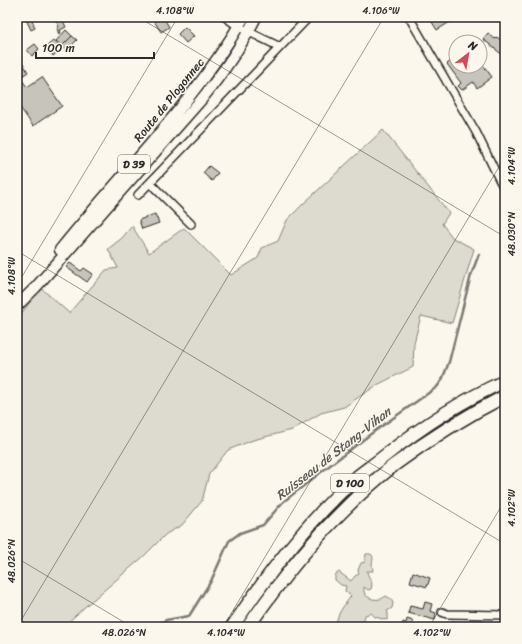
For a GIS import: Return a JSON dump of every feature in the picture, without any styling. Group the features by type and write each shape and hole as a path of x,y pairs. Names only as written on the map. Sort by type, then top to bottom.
{"highway":[{"name":"D 100","path":"232,627 286,552 352,481 433,420 474,396 505,381"},
{"name":"D 100","path":"248,627 274,589 307,549 361,494 412,452 461,420 505,396"}],"main road":[{"name":"Route de Plogonnec","path":"244,17 222,53 195,90 65,244 17,306 36,287 197,105 222,73 249,31 256,17"}],"street":[{"path":"225,17 239,27 280,47"},
{"path":"138,195 309,17"},
{"path":"409,17 476,132 505,190"},
{"path":"150,183 191,224"},
{"path":"442,612 447,614 505,615"}],"shaded area":[{"path":"383,130 449,213 442,224 453,238 474,249 452,323 421,316 414,343 413,367 377,385 344,407 321,413 292,430 253,440 228,450 209,474 202,501 182,525 166,534 143,557 64,626 17,627 17,319 41,288 69,313 106,270 118,268 108,249 122,238 132,226 149,253 184,228 231,275 258,258 262,248 278,241 287,220"},
{"path":"366,554 371,554 373,556 373,571 367,571 372,586 371,589 368,590 364,587 365,593 368,597 374,599 381,599 386,596 391,599 393,603 392,608 387,611 388,619 386,620 375,617 371,613 365,615 363,627 336,627 337,618 351,596 345,591 346,586 341,585 335,580 335,575 339,572 351,581 359,574 358,570 361,563 365,562"}],"building":[{"path":"25,17 31,17 35,28 31,30"},
{"path":"54,17 61,17 66,27 60,30 61,32 59,35 57,28 59,27"},
{"path":"163,17 169,27 161,32 154,21"},
{"path":"433,17 446,17 450,22 437,30 430,19"},
{"path":"185,27 194,36 186,43 178,34"},
{"path":"66,30 72,36 62,46 56,41"},
{"path":"488,33 495,39 497,37 505,44 505,57 488,43"},
{"path":"72,36 77,40 66,51 62,46"},
{"path":"54,40 59,46 50,54 45,48"},
{"path":"35,44 39,49 32,56 27,50"},
{"path":"59,46 61,49 53,56 51,53"},
{"path":"17,55 25,66 17,72"},
{"path":"25,67 28,72 19,78 17,76 17,72"},
{"path":"488,72 492,77 477,88 473,82 462,90 458,86 461,83 454,74 488,74"},
{"path":"17,76 19,78 20,77 27,87 42,77 62,106 33,126 17,103"},
{"path":"209,166 218,173 212,181 203,173"},
{"path":"155,214 159,223 142,229 139,220"},
{"path":"70,263 81,271 84,268 93,274 87,282 66,267"},
{"path":"413,572 430,578 427,587 410,582"},
{"path":"425,602 432,604 430,611 436,613 435,620 408,613 410,606 423,609"},
{"path":"407,619 413,621 412,625 421,627 401,627 403,622 406,623"},
{"path":"452,621 465,623 464,627 451,627"}],"waterway":[{"name":"Ruisseau de Stang-Vihan","path":"152,627 166,620 189,616 211,581 229,541 240,533 263,525 283,502 372,433 437,387 442,380 449,362 471,275 479,254"}]}
